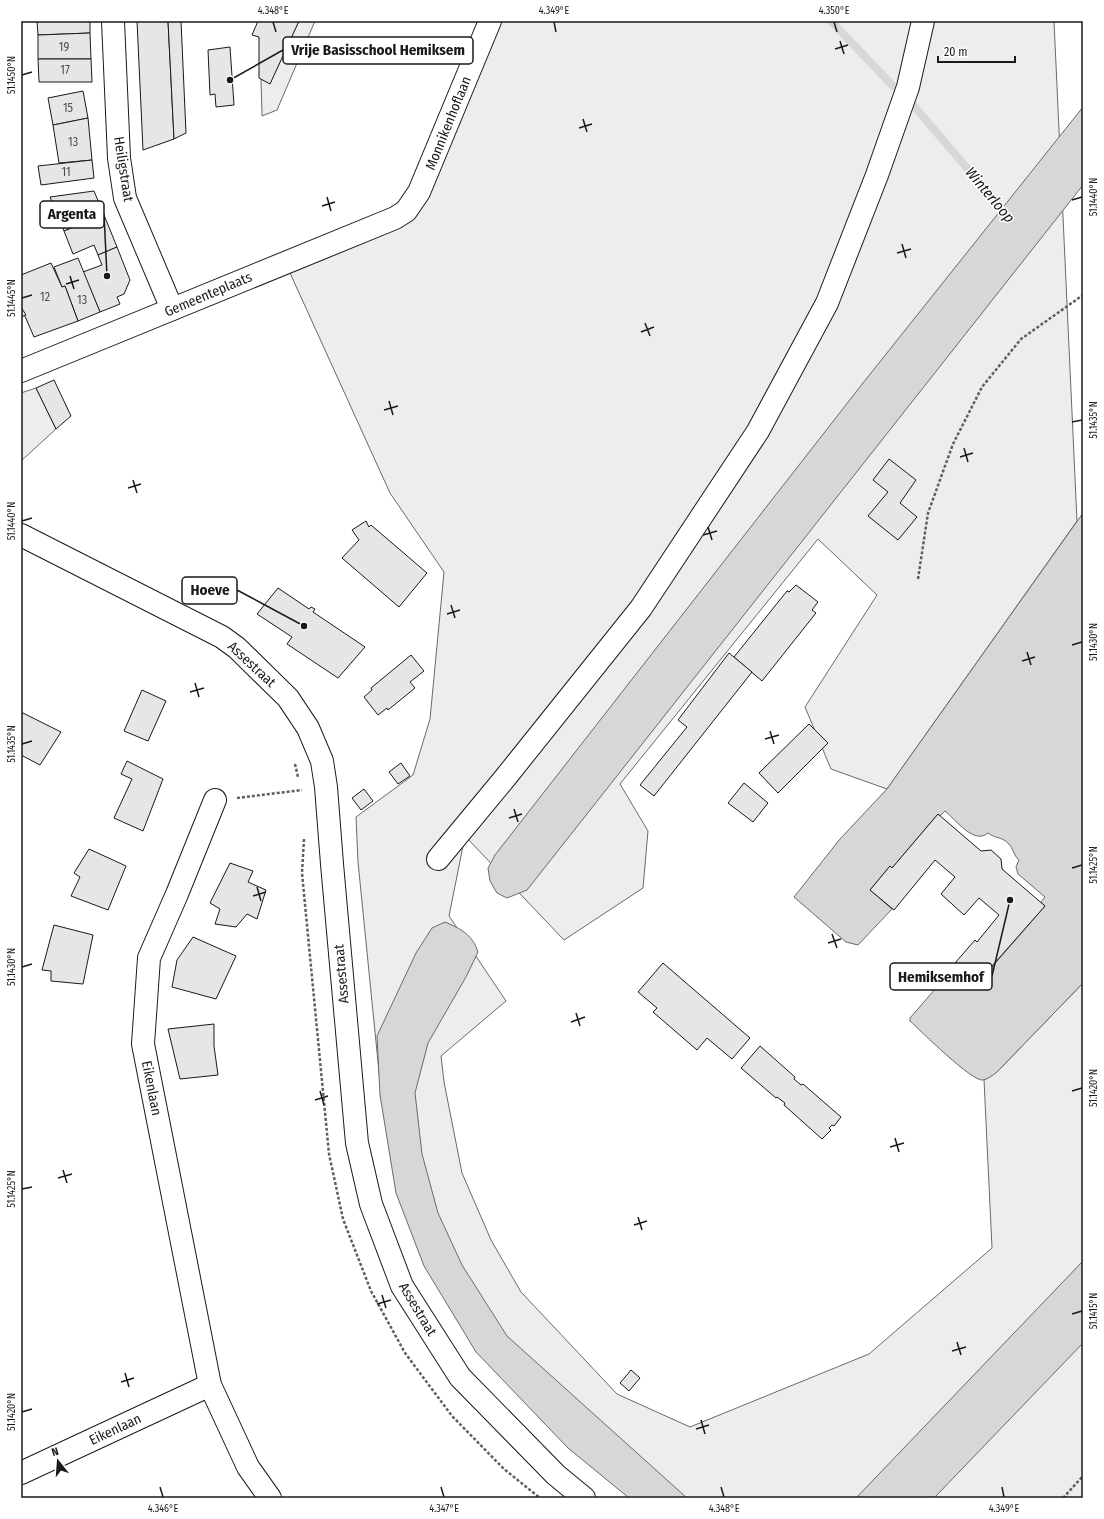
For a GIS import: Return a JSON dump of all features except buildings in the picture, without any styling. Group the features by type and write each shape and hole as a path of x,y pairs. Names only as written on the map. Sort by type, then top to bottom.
{"street":[{"name":"Heiligstraat","path":"112,21 119,158 125,198 172,309"},
{"name":"Monnikenhoflaan","path":"395,218 406,211 419,192 490,21"},
{"path":"438,859 641,608 758,431 827,303 877,175 908,87 923,21"},
{"name":"Gemeenteplaats","path":"21,371 395,218"},
{"name":"Assestraat","path":"21,535 222,637 237,648 288,698 308,728 322,761 326,787 357,1143 371,1204 402,1286 460,1377 556,1475 584,1498"},
{"name":"Eikenlaan","path":"215,800 149,958 143,1044 210,1385 248,1467 270,1498"},
{"name":"Eikenlaan","path":"21,1473 210,1385"}],"path":[{"path":"918,579 928,513 953,444 982,387 1021,339 1083,295"},
{"path":"294,762 302,798"},
{"path":"215,800 326,787"},
{"path":"304,836 302,873 328,1146 343,1219 371,1291 405,1353 452,1416 504,1469 540,1498"},
{"path":"1063,1498 1083,1476"}],"shaded area":[{"path":"299,21 315,21 277,110 262,116 261,79 270,83"},
{"path":"490,21 1054,21 1077,521 887,789 831,769 805,707 877,595 818,539 620,784 648,831 643,888 564,940 465,836 449,916 506,1001 441,1056 444,1082 462,1173 491,1240 521,1292 617,1394 690,1427 869,1354 992,1248 984,1080 997,1072 1083,983 1083,1498 643,1498 469,1330 381,1092 358,862 356,817 413,775 430,719 444,572 390,493 285,262 395,218"},
{"path":"1083,107 1083,185 527,890 507,898 497,893 490,881 488,868 495,855 863,383"},
{"path":"36,388 56,429 21,461 21,393"},
{"path":"1083,513 1083,983 997,1072 989,1078 983,1080 968,1073 958,1065 910,1021 910,1018 956,965 978,983 1045,906 1041,902 1045,897 1018,874 1016,867 1019,860 1008,843 988,833 983,836 971,834 945,811 940,816 938,814 892,868 890,866 870,890 892,909 858,945 846,942 794,897 840,839 887,789"},
{"path":"445,922 456,927 469,936 478,952 466,977 428,1043 415,1093 422,1154 438,1213 462,1265 507,1336 687,1498 629,1498 568,1448 476,1352 424,1266 396,1193 380,1095 377,1036 416,953 432,928"},
{"path":"1083,1261 1083,1343 934,1498 856,1498"}],"waterway":[{"name":"Winterloop","path":"831,21 893,86"},
{"name":"Winterloop","path":"913,105 1009,217"}],"place":[{"name":"Vrije Basisschool Hemiksem","path":"230,80"},
{"name":"Argenta","path":"107,276"},
{"name":"Hoeve","path":"304,626"},
{"name":"Hemiksemhof","path":"1010,900"}]}
